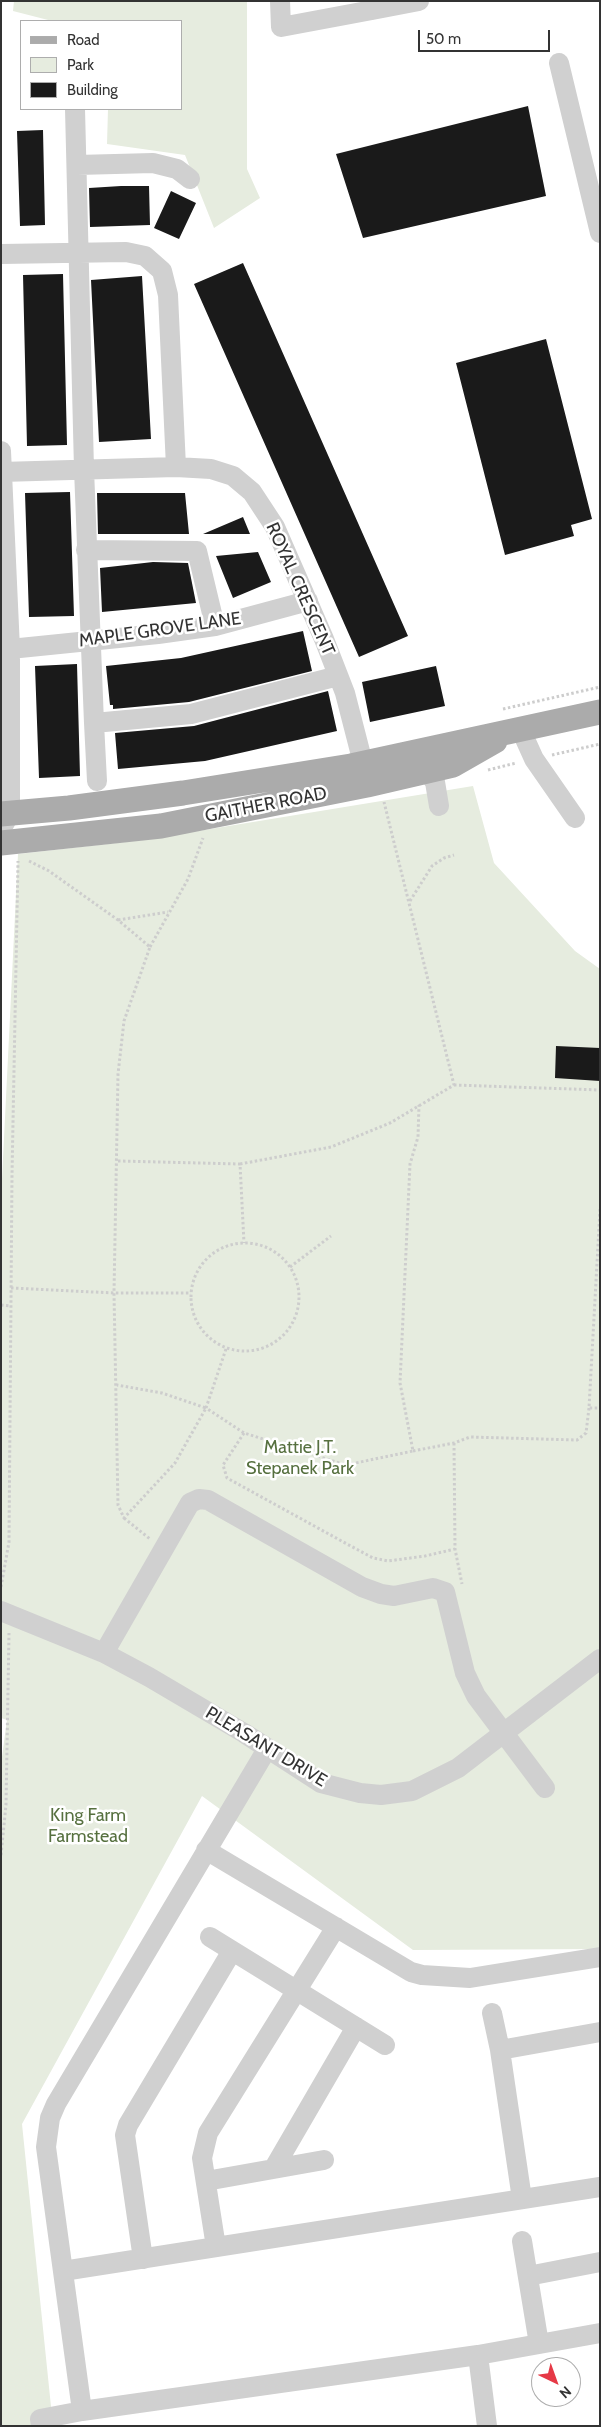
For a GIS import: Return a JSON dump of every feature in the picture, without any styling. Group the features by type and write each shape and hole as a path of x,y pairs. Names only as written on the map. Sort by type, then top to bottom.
{"main road":[{"name":"GAITHER ROAD","path":"9,833 69,808 183,793 363,763 600,712"},
{"name":"GAITHER ROAD","path":"9,833 161,826 367,786 453,765 520,728"}],"street":[{"path":"280,1 282,27 372,6 419,1"},
{"path":"558,63 597,209 600,233"},
{"path":"76,110 86,550 97,781"},
{"path":"77,165 153,163 177,170 190,179"},
{"path":"1,254 126,252 145,256 162,271 168,295 176,467"},
{"path":"1,452 10,648 9,833"},
{"name":"ROYAL CRESCENT","path":"2,472 176,467 211,469 232,476 252,492 275,527 308,602 338,676 363,763"},
{"path":"86,550 196,551 215,626"},
{"name":"MAPLE GROVE LANE","path":"10,648 90,641 215,626 308,602"},
{"path":"94,723 190,714 338,676"},
{"path":"520,728 534,760 576,818"},
{"path":"427,771 435,782 439,806"},
{"path":"104,1653 190,1503 199,1499 208,1500 362,1587 381,1594 394,1596 433,1588 445,1592 466,1673 476,1696 545,1788"},
{"name":"PLEASANT DRIVE","path":"5,1612 104,1653 157,1681 321,1783 352,1791 381,1795 412,1790 458,1768 600,1659"},
{"path":"82,2411 46,2147 50,2118 56,2104 267,1749"},
{"path":"206,1850 411,1972 435,1978 470,1978 600,1957"},
{"path":"216,2247 202,2158 208,2133 336,1927"},
{"path":"210,1937 385,2045"},
{"path":"143,2259 124,2146 125,2135 133,2116 232,1951"},
{"path":"492,2013 500,2050 522,2199"},
{"path":"274,2168 356,2027"},
{"path":"500,2050 600,2032"},
{"path":"206,2181 324,2160"},
{"path":"63,2271 600,2187"},
{"path":"522,2241 540,2344"},
{"path":"528,2276 600,2262"},
{"path":"41,2426 40,2419 82,2411 478,2354 600,2333"},
{"path":"478,2354 487,2426"}],"path":[{"path":"498,710 600,687"},
{"path":"382,796 410,901 454,1085"},
{"path":"9,833 49,871 118,920 150,947"},
{"path":"1,1587 9,1542 11,1288 9,833"},
{"path":"167,1544 154,1541 142,1534 124,1518 118,1505 114,1293 118,1161 118,1074 124,1021 150,947 188,879 205,834"},
{"path":"410,901 432,866 444,858 454,855"},
{"path":"118,920 168,912"},
{"path":"118,1161 240,1164 331,1147 390,1123 454,1085 600,1090"},
{"path":"413,1450 400,1383 410,1164 418,1138 419,1105"},
{"path":"240,1164 244,1243"},
{"path":"117,1385 162,1393 206,1408 244,1433 346,1465 454,1443 470,1436 578,1440 586,1433 589,1408 600,1209"},
{"path":"290,1268 331,1236"},
{"path":"244,1243 270,1249 281,1257 290,1268 296,1281 298,1303 292,1324 282,1336 270,1345 256,1350 241,1352 226,1349 211,1340 199,1327 192,1311 190,1293 194,1278 202,1264 214,1253 228,1246 244,1243"},
{"path":"11,1288 114,1293 190,1293"},
{"path":"1,1305 11,1306"},
{"path":"124,1518 175,1463 206,1408 226,1349"},
{"path":"589,1408 600,1408"},
{"path":"244,1433 223,1465 227,1478 373,1558 388,1561 425,1556 455,1549 454,1443"},
{"path":"1,1855 6,1805 5,1612"}],"green space":[{"path":"14,1 247,1 247,169 260,198 214,228 185,155 107,144 108,110 182,110 182,20 48,20 13,11"},
{"name":"Mattie J.T. Stepanek Park","path":"473,786 494,863 575,951 600,969 600,1949 413,1950 202,1796 22,2124 53,2426 1,2426 1,1764 7,1720 1,1718 1,1199 18,854 143,840"}],"building":[{"path":"528,106 546,196 363,238 336,154"},
{"path":"43,130 45,225 20,226 17,131"},
{"path":"149,186 150,225 90,227 89,188"},
{"path":"171,191 196,203 179,239 154,228"},
{"path":"243,263 408,636 359,657 194,284"},
{"path":"63,274 67,445 27,446 23,275"},
{"path":"142,276 151,439 99,442 91,280"},
{"path":"546,339 592,519 571,525 574,536 505,555 456,363"},
{"path":"70,492 74,616 29,617 25,493"},
{"path":"97,493 185,493 189,534 98,534"},
{"path":"243,517 250,534 203,534"},
{"path":"258,552 271,582 233,598 216,556"},
{"path":"153,562 188,563 196,603 102,612 100,568"},
{"path":"303,631 312,671 189,702 113,709 113,705 110,705 106,666 181,658"},
{"path":"77,664 80,776 39,778 35,666"},
{"path":"436,666 445,706 370,722 362,682"},
{"path":"328,691 337,731 205,761 118,769 115,733 194,726"},
{"path":"556,1046 600,1048 600,1081 555,1078"}],"park label":[{"name":"King Farm Farmstead","path":"88,1826"}]}
